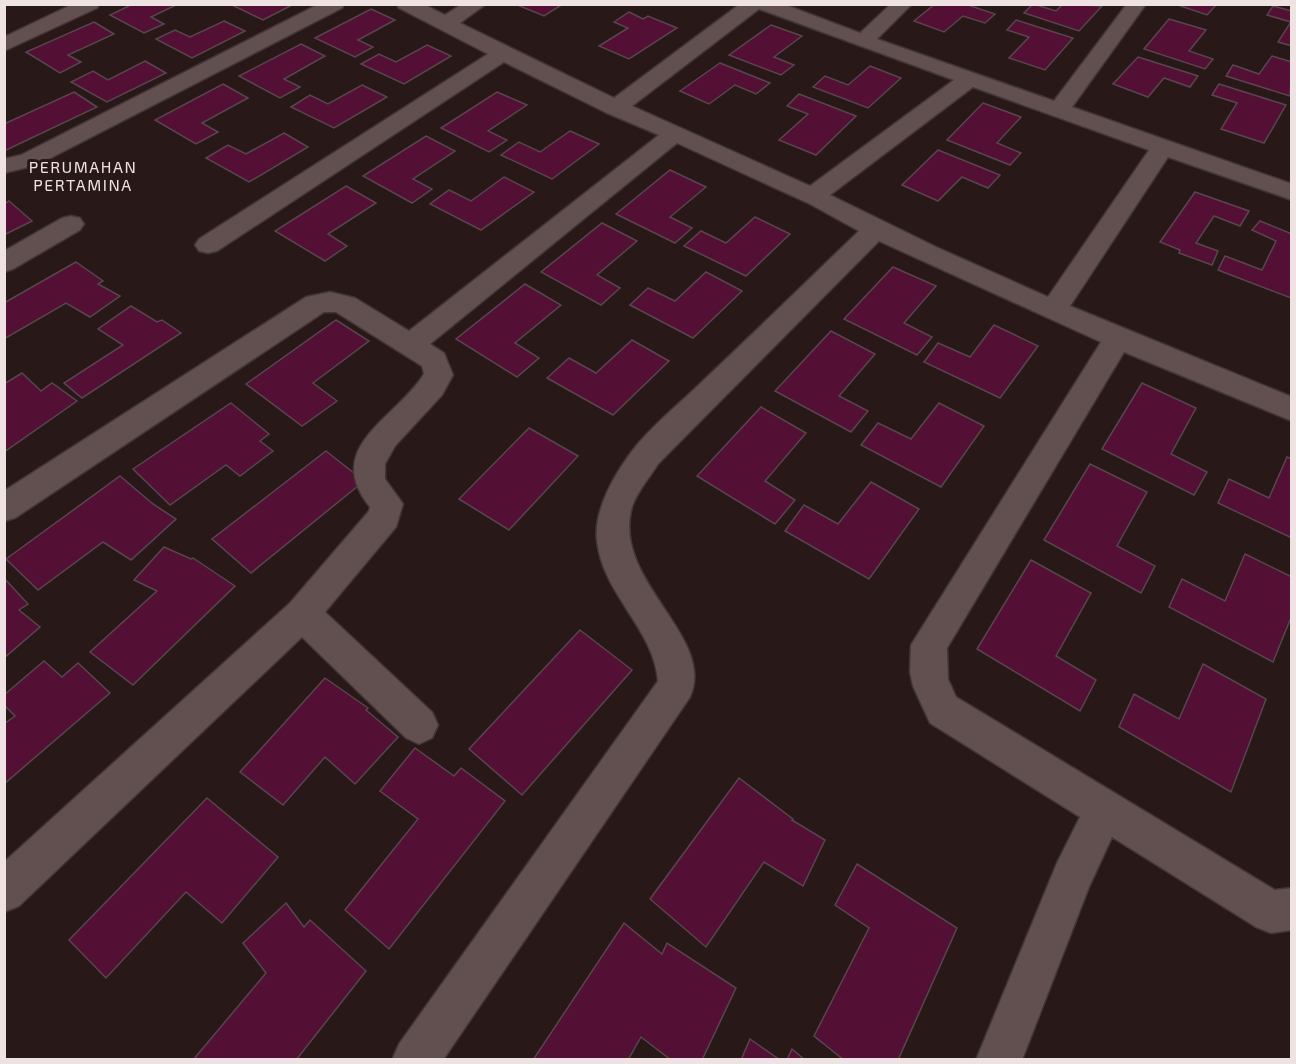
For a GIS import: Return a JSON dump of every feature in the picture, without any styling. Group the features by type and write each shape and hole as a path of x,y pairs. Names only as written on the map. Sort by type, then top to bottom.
{"street":[{"path":"4,45 90,4"},
{"path":"4,165 16,165 29,160 335,4"},
{"path":"406,4 502,54 615,108 812,196 876,229 1117,339 1292,410"},
{"path":"446,23 477,4"},
{"path":"615,108 753,4"},
{"path":"763,4 1291,192"},
{"path":"864,40 903,4"},
{"path":"1059,110 1137,4"},
{"path":"208,245 502,54"},
{"path":"812,196 970,79"},
{"path":"410,345 675,133"},
{"path":"1054,309 1163,147"},
{"path":"4,263 71,224"},
{"path":"415,1059 677,685 675,664 666,641 626,581 613,540 616,505 647,455 876,229"},
{"path":"4,508 316,304 330,301 345,305 434,360 439,375 434,388 377,445 369,469 369,479 387,504 384,517 302,614 4,891"},
{"path":"1117,339 929,645 927,673 933,694 943,710 1271,912 1292,909"},
{"path":"302,614 419,725"},
{"path":"999,1059 1072,878 1104,810"}],"building":[{"path":"133,4 178,4 151,17 164,24 144,33 110,15"},
{"path":"230,4 294,4 263,20"},
{"path":"523,4 563,4 544,16 520,6"},
{"path":"935,4 965,4 995,14 985,23 963,16 944,32 914,21"},
{"path":"1033,4 1056,11 1063,4 1102,6 1079,31 1024,13"},
{"path":"1175,4 1217,4 1207,15"},
{"path":"1273,6 1292,11 1292,46 1278,42 1291,22 1267,15"},
{"path":"371,9 395,20 358,40 373,47 355,57 315,38"},
{"path":"629,12 643,19 648,16 677,28 629,59 599,46 628,28 614,22"},
{"path":"1169,19 1206,30 1189,51 1213,59 1205,69 1144,49"},
{"path":"1016,20 1073,38 1045,70 1009,58 1029,37 1007,30"},
{"path":"224,21 245,31 192,58 156,39 175,30 190,37"},
{"path":"94,22 114,34 68,55 81,62 60,73 26,52"},
{"path":"771,25 802,36 774,57 794,65 781,75 729,55"},
{"path":"301,44 325,56 284,79 300,87 280,98 239,76"},
{"path":"427,45 451,56 404,84 361,64 379,54 396,62"},
{"path":"1272,56 1292,62 1290,96 1226,76 1233,65 1259,74"},
{"path":"1138,57 1198,76 1190,87 1164,78 1148,97 1113,84"},
{"path":"145,61 166,73 107,102 71,82 93,71 108,80"},
{"path":"720,63 770,83 756,94 735,85 709,104 680,91"},
{"path":"870,66 901,78 868,108 813,87 825,76 848,85"},
{"path":"223,84 248,98 202,123 218,132 196,144 155,120"},
{"path":"1219,84 1286,105 1264,143 1221,129 1237,103 1212,95"},
{"path":"362,85 387,97 334,128 291,107 310,95 328,104"},
{"path":"74,92 97,107 4,151 4,124"},
{"path":"497,92 527,105 488,131 507,140 489,152 441,128"},
{"path":"799,94 856,116 816,155 779,140 808,114 787,106"},
{"path":"983,103 1021,117 997,143 1021,153 1010,165 947,140"},
{"path":"570,131 599,144 552,179 501,155 519,142 540,152"},
{"path":"284,133 308,147 249,182 206,158 228,145 246,154"},
{"path":"426,136 455,151 413,179 432,189 412,203 363,176"},
{"path":"938,150 1000,175 988,188 962,177 938,201 902,185"},
{"path":"670,170 706,187 670,217 692,228 675,243 616,214"},
{"path":"504,177 534,192 481,230 430,204 449,190 471,201"},
{"path":"346,186 376,203 328,234 347,246 325,261 275,231"},
{"path":"1195,192 1249,211 1240,226 1214,216 1196,243 1218,251 1212,265 1179,253 1180,250 1160,242"},
{"path":"9,201 32,221 4,235 4,204"},
{"path":"755,217 790,234 746,276 684,246 701,231 726,243"},
{"path":"1260,221 1292,234 1291,298 1218,270 1225,256 1262,270 1276,241 1252,230"},
{"path":"602,223 637,241 597,275 620,288 601,305 541,272"},
{"path":"76,262 103,281 98,284 120,296 90,317 66,303 4,339 4,303"},
{"path":"893,267 936,286 904,323 932,337 917,355 844,319"},
{"path":"706,272 742,291 693,338 630,305 648,288 675,301"},
{"path":"525,284 561,305 515,343 539,358 517,377 456,339"},
{"path":"131,306 157,322 162,320 181,333 82,398 64,383 123,345 98,329"},
{"path":"336,320 369,341 313,383 337,401 302,426 246,384"},
{"path":"994,325 1038,346 1000,398 924,362 938,343 970,357"},
{"path":"831,331 875,354 839,396 868,411 851,432 775,391"},
{"path":"632,340 669,361 613,415 547,378 569,358 596,373"},
{"path":"22,373 41,391 52,383 77,401 4,452 4,384"},
{"path":"1142,383 1196,408 1171,454 1207,472 1194,495 1102,449"},
{"path":"231,403 269,434 260,441 273,451 240,476 226,465 170,505 133,469"},
{"path":"939,403 984,426 941,487 861,445 878,423 911,439"},
{"path":"761,407 806,433 765,481 795,500 775,524 697,476"},
{"path":"529,428 578,456 509,530 459,499"},
{"path":"326,451 364,481 251,573 212,539"},
{"path":"1287,457 1292,459 1292,538 1218,503 1229,479 1269,498"},
{"path":"1090,464 1147,492 1117,546 1155,566 1141,593 1044,540"},
{"path":"120,476 153,504 176,519 131,560 103,542 38,590 6,559"},
{"path":"871,482 919,509 869,579 785,531 804,505 838,524"},
{"path":"164,547 193,558 235,586 133,685 90,652 157,591 134,580"},
{"path":"1245,554 1292,577 1292,615 1273,662 1169,607 1182,579 1225,601"},
{"path":"1031,560 1091,593 1056,656 1096,680 1080,711 977,649"},
{"path":"4,578 28,604 19,610 40,627 4,658"},
{"path":"580,630 632,670 522,795 469,749"},
{"path":"44,661 62,677 78,663 110,693 4,784 4,724 15,716 4,705 4,695"},
{"path":"1203,664 1266,699 1231,792 1119,727 1134,694 1179,719"},
{"path":"325,678 368,708 366,710 398,737 355,784 325,757 283,805 240,772"},
{"path":"415,748 454,776 461,768 505,801 389,949 345,910 418,819 380,791"},
{"path":"739,778 792,820 825,840 803,886 764,862 706,947 650,899"},
{"path":"207,798 278,857 222,923 186,892 106,978 69,940"},
{"path":"857,864 957,928 898,1060 844,1060 814,1036 869,928 835,905"},
{"path":"286,903 304,927 310,920 366,971 296,1060 193,1060 266,973 243,943"},
{"path":"624,923 662,954 667,943 736,988 702,1060 671,1060 641,1037 628,1060 533,1060"},
{"path":"750,1039 780,1060 741,1060"},
{"path":"792,1049 805,1060 787,1060"}],"district":[{"name":"PERUMAHAN PERTAMINA","path":"83,175"}]}
